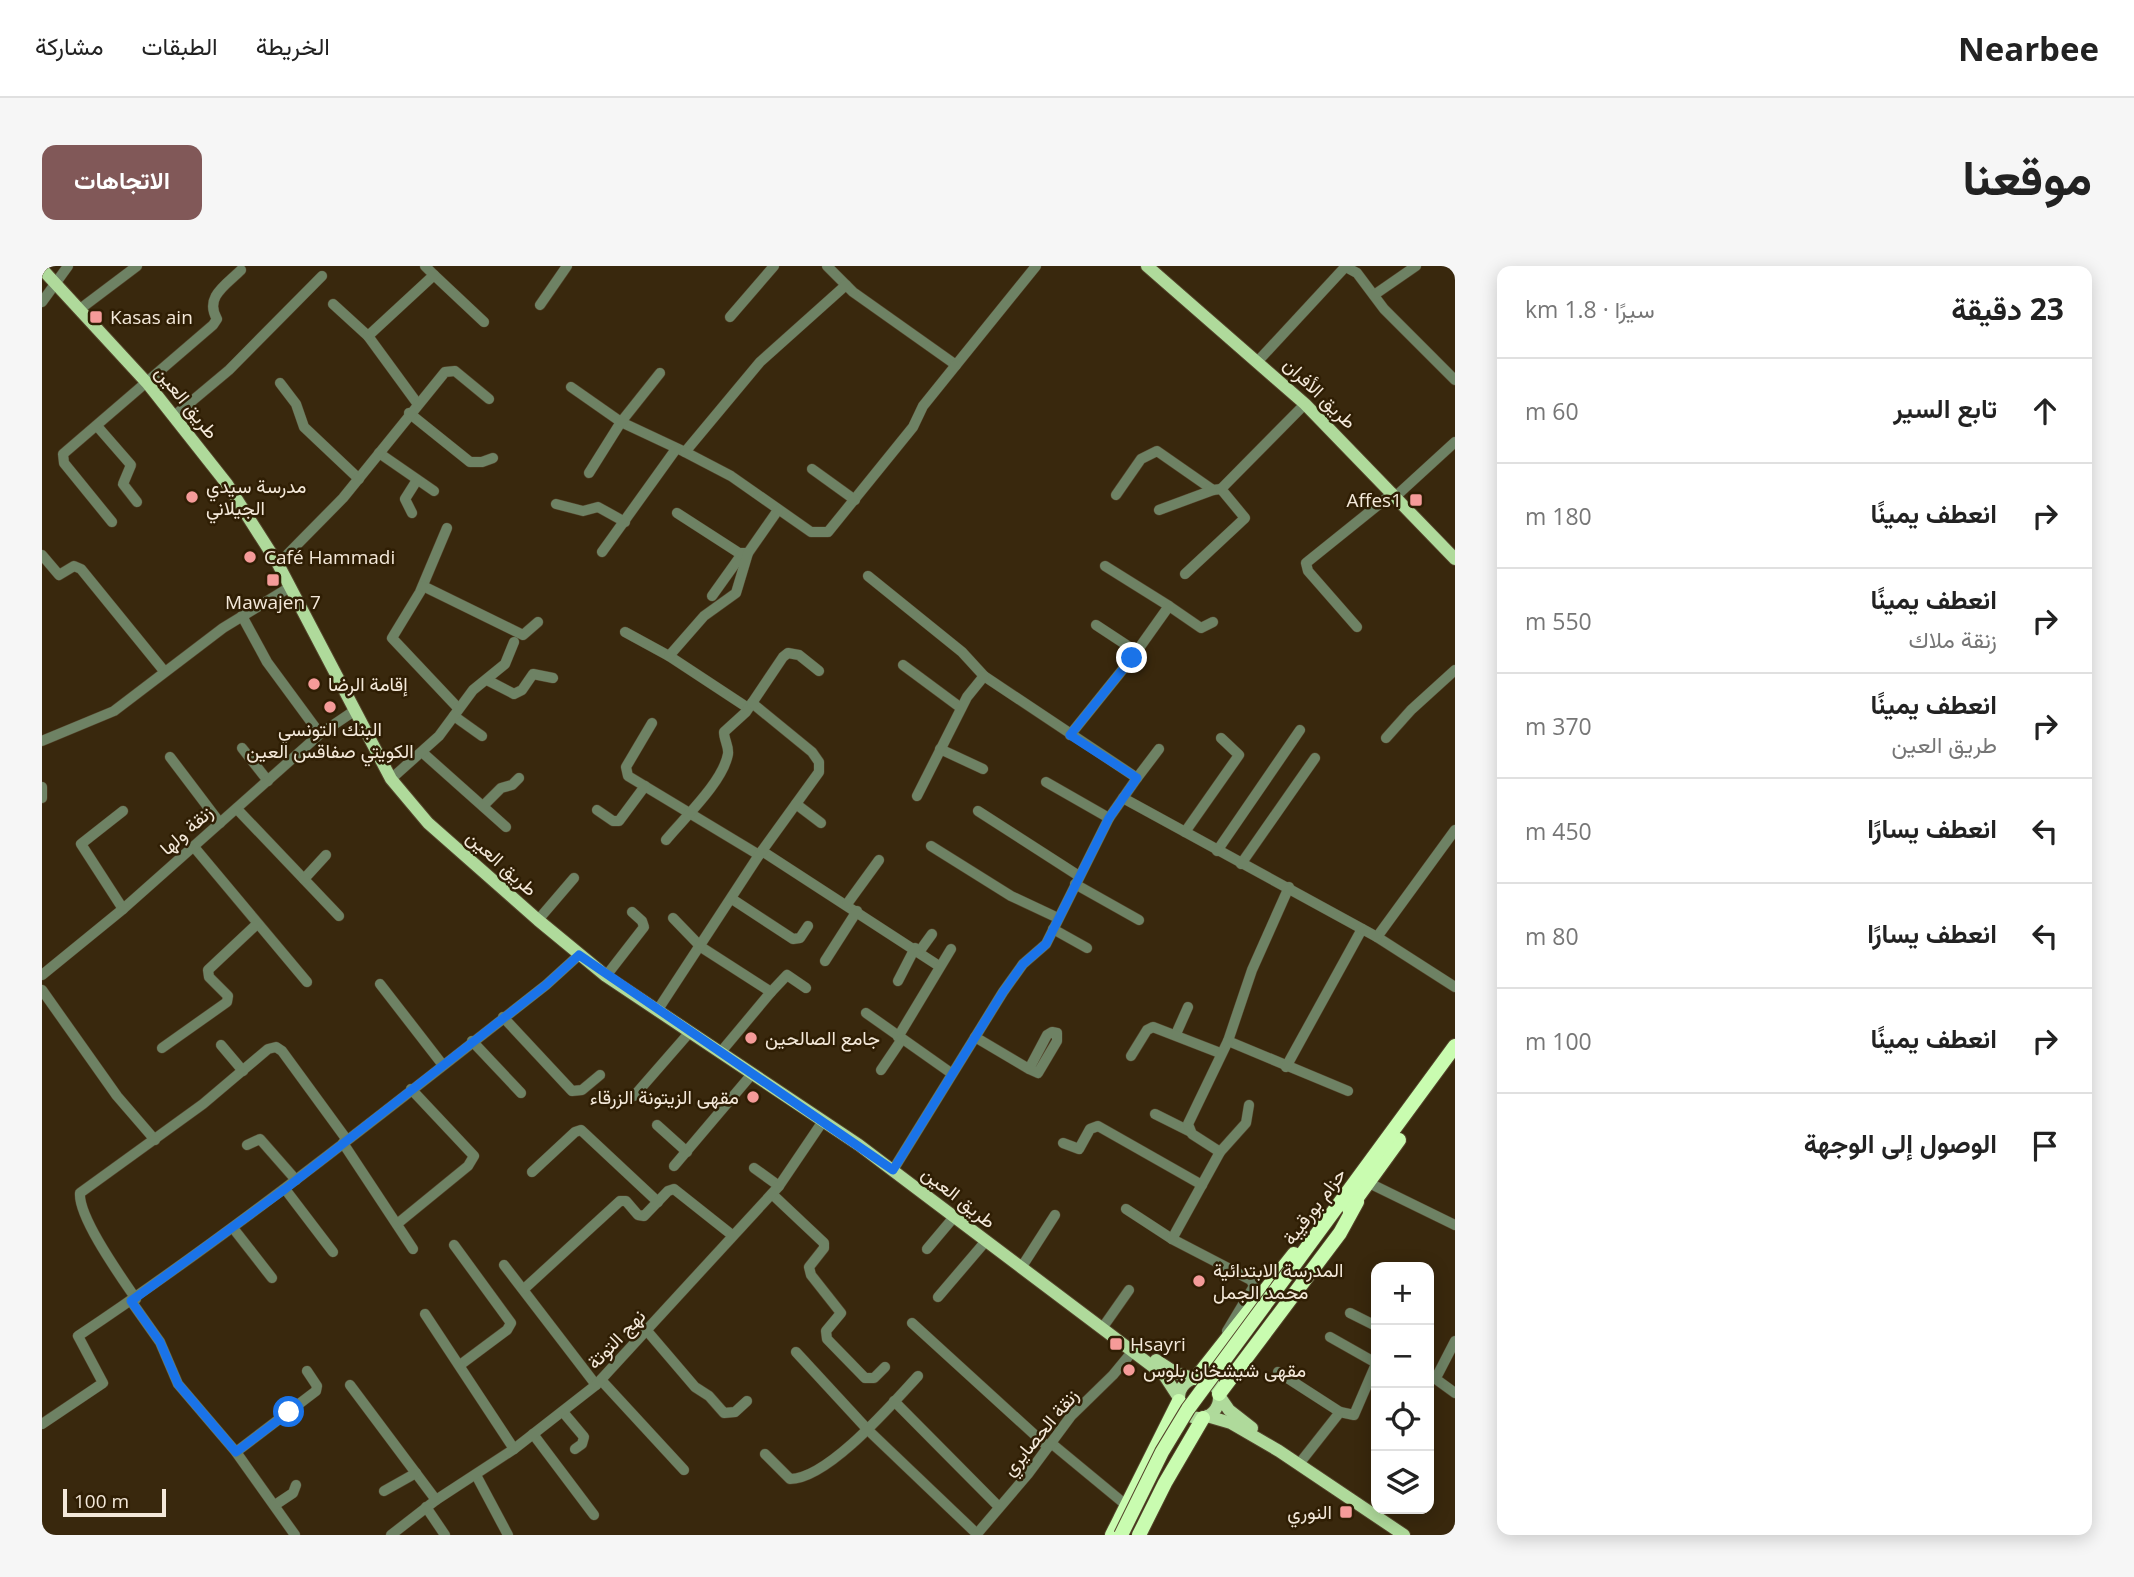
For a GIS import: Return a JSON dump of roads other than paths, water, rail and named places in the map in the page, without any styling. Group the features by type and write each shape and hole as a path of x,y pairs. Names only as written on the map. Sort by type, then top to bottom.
{"highway":[{"name":"حزام بورقيبة","path":"1365,1183 1455,1046"},
{"name":"حزام بورقيبة","path":"1121,1535 1162,1452 1188,1409 1365,1183 1455,1061"},
{"path":"1195,1378 1318,1225 1365,1183"},
{"path":"1219,1395 1340,1233 1365,1183"},
{"name":"حزام بورقيبة","path":"1131,1535 1170,1457 1197,1413 1296,1271"},
{"path":"1112,1535 1179,1400"},
{"path":"1139,1535 1164,1483 1205,1417"}],"main road":[{"name":"طريق الأفران","path":"1147,266 1306,404 1455,559"},
{"name":"طريق العين","path":"42,269 148,384 227,484 278,564 391,779 428,823 579,955 689,1033 893,1170 1164,1376 1179,1400"},
{"name":"طريق العين","path":"1103,1327 1118,1333 1176,1373 1195,1378"},
{"path":"1279,1451 1229,1410 1212,1382 1195,1378 1183,1386 1179,1400 1189,1416 1231,1423 1299,1464 1398,1533"},
{"path":"1205,1417 1219,1405 1219,1395"}],"street":[{"path":"42,302 68,266"},
{"path":"80,309 137,266"},
{"path":"425,266 484,321"},
{"path":"540,305 566,266"},
{"path":"730,317 774,266"},
{"path":"827,266 846,285 956,365"},
{"path":"571,387 621,422 731,477 811,532 821,534 833,528 913,427 923,406 1036,266"},
{"path":"1258,361 1346,266 1357,272 1374,295 1455,380"},
{"path":"1374,295 1416,266"},
{"path":"112,522 62,460 63,454 213,326 218,319 212,307 213,299 241,270"},
{"path":"174,416 229,370 322,275"},
{"path":"368,336 434,275"},
{"path":"602,552 680,451 760,362 846,285"},
{"path":"333,304 368,336 417,403"},
{"path":"278,564 359,479 417,403 449,370 455,371 489,399"},
{"path":"589,472 621,422 660,373"},
{"path":"280,383 296,404 302,424 359,479"},
{"path":"1159,510 1217,489 1306,404"},
{"path":"409,413 470,461 482,462 493,458"},
{"path":"97,426 131,465 123,484 137,502"},
{"path":"1357,627 1308,571 1306,563 1395,494 1455,442"},
{"path":"1116,495 1141,459 1157,451 1217,489 1245,517 1185,574"},
{"path":"379,453 434,491"},
{"path":"812,469 855,500"},
{"path":"412,513 405,499 417,480"},
{"path":"556,503 583,511 598,507 625,522"},
{"path":"712,596 778,510"},
{"path":"677,513 745,554"},
{"path":"447,528 423,586 393,640 456,712 482,736"},
{"path":"669,656 704,615 736,593 745,554"},
{"path":"42,555 59,575 75,566 81,569 164,671"},
{"path":"1105,566 1201,628 1213,622"},
{"path":"868,576 962,652 984,676 1137,778"},
{"path":"423,586 521,634 528,634 538,622"},
{"path":"42,741 114,711 164,671 242,616 290,587"},
{"path":"1070,735 1137,652 1168,606"},
{"path":"242,616 267,662 320,734"},
{"path":"1096,625 1137,652"},
{"path":"625,632 750,706 812,752 819,762 819,772 760,853 732,900 657,1011"},
{"path":"391,779 423,753 472,690 507,662 507,652 514,642"},
{"path":"666,840 705,794 725,761 728,751 724,732 750,706 788,653 799,655 819,671"},
{"path":"902,664 961,708"},
{"path":"1386,738 1411,710 1455,670"},
{"path":"487,680 514,694 522,690 533,674 552,678"},
{"path":"917,796 961,708 984,676"},
{"name":"زنقة ولها","path":"42,975 123,909 320,734 354,711"},
{"path":"652,723 626,770 628,776 847,904 939,966"},
{"path":"1217,851 1300,730"},
{"path":"1185,832 1239,755 1221,738"},
{"path":"242,748 268,781"},
{"path":"940,749 983,769"},
{"path":"893,1170 922,1127 951,1073 1023,964 1044,947 1109,818 1159,749"},
{"path":"423,753 506,827"},
{"path":"170,757 220,823"},
{"path":"1241,864 1315,758"},
{"path":"483,806 501,788 512,785 519,778"},
{"path":"1046,782 1109,818"},
{"path":"597,810 613,821 619,821 645,786"},
{"path":"42,787 42,798"},
{"path":"1123,798 1241,864 1290,887 1377,937 1455,987"},
{"path":"796,804 821,823"},
{"path":"237,809 339,916"},
{"path":"123,811 81,844 123,909"},
{"path":"978,811 1139,920"},
{"path":"1377,937 1455,830"},
{"path":"931,846 1007,893 1058,918"},
{"path":"194,847 307,982"},
{"path":"304,879 326,855"},
{"path":"847,904 879,860"},
{"path":"538,920 573,878"},
{"path":"1189,1131 1188,1124 1228,1041 1252,970 1290,887"},
{"path":"732,900 793,939 800,938 808,926"},
{"path":"825,961 857,911"},
{"path":"606,975 644,928 642,921 632,912"},
{"path":"673,918 701,947 771,992"},
{"path":"162,1048 228,1002 228,996 209,976 208,970 257,924"},
{"path":"1053,929 1087,947"},
{"path":"1286,1067 1362,929"},
{"path":"898,981 917,950 932,934"},
{"path":"881,1070 951,949"},
{"path":"42,1424 103,1382 78,1336 133,1300 285,1189 579,955"},
{"path":"720,1053 786,976 806,988"},
{"path":"380,984 442,1064"},
{"path":"42,990 117,1096 155,1140"},
{"path":"1176,1034 1188,1007"},
{"path":"866,1013 951,1073"},
{"path":"503,1017 572,1091 582,1090 600,1075"},
{"path":"1131,1056 1149,1028 1156,1027 1220,1053"},
{"path":"634,1096 689,1033"},
{"path":"975,1037 1029,1069"},
{"path":"472,1041 521,1093"},
{"path":"1228,1041 1348,1091"},
{"path":"221,1045 243,1071"},
{"path":"295,1535 236,1452 178,1384 160,1342 99,1242 79,1203 80,1193 155,1140 268,1049 280,1048 345,1142 413,1249"},
{"path":"674,1166 752,1074"},
{"path":"397,1224 468,1166 474,1156 411,1089"},
{"path":"1172,1239 1220,1152 1246,1122 1249,1105"},
{"path":"1154,1114 1189,1131 1220,1152"},
{"name":"نهج التوتة","path":"391,1535 436,1500 514,1449 598,1383 648,1332 732,1235 776,1190 823,1121"},
{"path":"657,1125 687,1152"},
{"path":"1063,1143 1079,1149 1090,1129 1098,1126 1202,1185"},
{"path":"532,1172 575,1132 581,1130 658,1202"},
{"path":"247,1145 256,1138 260,1139 296,1180"},
{"path":"754,1168 824,1243 824,1248 809,1267 814,1280 841,1313 826,1331 827,1339 865,1378 874,1378 885,1367"},
{"path":"1365,1183 1455,1226"},
{"path":"285,1189 333,1252"},
{"path":"524,1289 620,1200 626,1201 642,1216 674,1189 732,1235"},
{"path":"1126,1209 1172,1239 1246,1276 1253,1283 1251,1294 1228,1327 1230,1337"},
{"path":"1021,1268 1055,1215"},
{"path":"927,1249 954,1217"},
{"path":"233,1228 272,1278"},
{"path":"939,1297 985,1242"},
{"path":"454,1245 511,1323 507,1330 460,1365"},
{"path":"504,1265 598,1383 684,1471"},
{"path":"1103,1327 1129,1290"},
{"path":"1350,1313 1374,1325"},
{"path":"425,1314 514,1449"},
{"path":"912,1323 1049,1445 1126,1505"},
{"path":"648,1332 695,1387 709,1396 724,1413 735,1412 747,1401"},
{"path":"1330,1337 1371,1361"},
{"path":"1434,1372 1455,1341"},
{"path":"796,1352 867,1430 979,1533"},
{"name":"زنقة الحصايري","path":"979,1533 1071,1416 1132,1352"},
{"path":"236,1452 317,1390 307,1371"},
{"path":"1278,1372 1339,1412 1354,1415 1371,1376"},
{"path":"765,1454 786,1477 793,1479 822,1465 867,1430 918,1376"},
{"path":"1434,1379 1455,1393"},
{"path":"350,1385 436,1500"},
{"path":"894,1401 999,1507"},
{"path":"563,1412 583,1437 582,1444 575,1449"},
{"path":"1299,1464 1339,1412"},
{"path":"533,1434 594,1515"},
{"path":"384,1491 416,1473"},
{"path":"476,1475 508,1535"},
{"path":"275,1505 293,1493 296,1485"},
{"path":"426,1507 445,1535"}],"place":[{"name":"Kasas ain","path":"96,317"},
{"name":"مدرسة سيدي الجيلاني","path":"192,497"},
{"name":"Affes1","path":"1416,500"},
{"name":"Café Hammadi","path":"250,557"},
{"name":"Mawajen 7","path":"273,580"},
{"name":"إقامة الرضا","path":"314,684"},
{"name":"البنك التونسي الكويتي صفاقس العين","path":"330,707"},
{"name":"جامع الصالحين","path":"751,1038"},
{"name":"مقهى الزيتونة الزرقاء","path":"753,1097"},
{"name":"المدرسة الابتدائية محمد الجمل","path":"1199,1281"},
{"name":"Hsayri","path":"1116,1344"},
{"name":"مقهى شيشخان بلوس","path":"1129,1370"},
{"name":"النوري","path":"1346,1512"}]}
